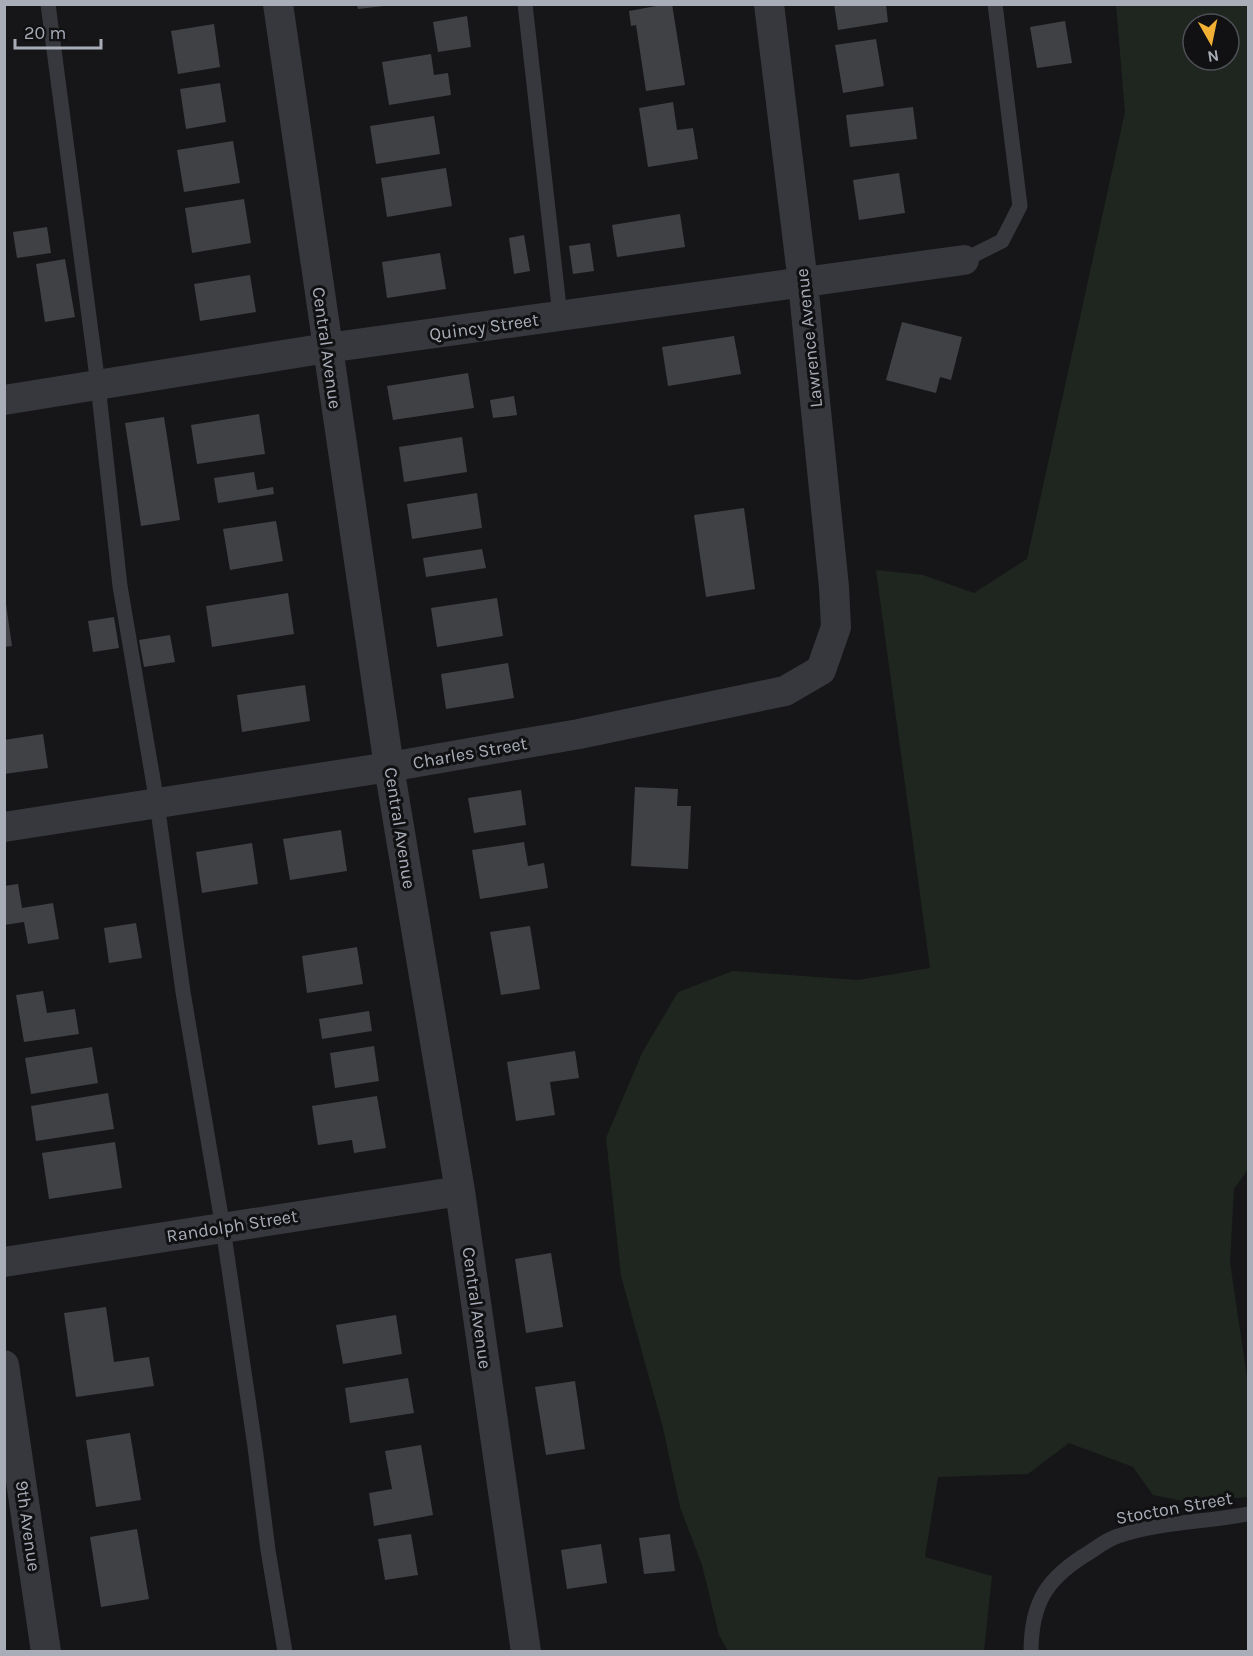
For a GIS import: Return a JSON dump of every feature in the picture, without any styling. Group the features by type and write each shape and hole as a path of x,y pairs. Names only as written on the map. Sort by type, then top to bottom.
{"street":[{"name":"Central Avenue","path":"278,4 389,767 460,1191 526,1652"},
{"name":"Lawrence Avenue","path":"769,4 803,283 835,607 836,627 821,670"},
{"name":"Quincy Street","path":"4,400 327,348 964,260"},
{"name":"Charles Street","path":"4,827 389,767 579,734 785,691 821,670"},
{"name":"Randolph Street","path":"4,1262 460,1191"},
{"name":"9th Avenue","path":"4,1365 16,1518 46,1652"}],"lane":[{"path":"48,4 98,385 120,586 157,803 183,992 223,1228 268,1550 285,1652"},
{"path":"525,4 560,316"},
{"path":"964,260 1002,241 1020,206 994,4"},
{"name":"Stocton Street","path":"1031,1652 1031,1638 1040,1599 1060,1572 1085,1555 1116,1536 1166,1525 1248,1514"}],"shaded area":[{"path":"1116,5 1248,5 1248,1169 1234,1189 1230,1262 1248,1384 1248,1497 1189,1502 1153,1495 1133,1467 1069,1443 1028,1474 938,1477 925,1557 992,1576 984,1651 728,1651 719,1635 702,1565 680,1507 663,1428 621,1276 606,1138 642,1053 678,992 733,971 858,980 930,968 876,570 923,575 974,593 1027,559 1125,112"}],"building":[{"path":"672,4 685,85 646,91 636,25 631,26 629,11"},
{"path":"834,4 886,4 888,22 838,30"},
{"path":"357,5 384,5 384,6 358,9"},
{"path":"467,16 471,47 438,52 433,22"},
{"path":"1065,21 1072,63 1037,68 1030,27"},
{"path":"214,24 220,67 178,74 171,31"},
{"path":"876,39 884,86 843,93 835,45"},
{"path":"431,54 434,75 448,73 451,95 389,105 382,62"},
{"path":"220,83 226,122 186,129 180,89"},
{"path":"673,102 677,130 693,128 698,159 648,167 639,108"},
{"path":"913,107 917,139 850,147 846,115"},
{"path":"434,116 440,154 376,164 370,126"},
{"path":"233,141 240,183 184,192 177,150"},
{"path":"446,168 452,206 387,217 381,178"},
{"path":"899,173 905,213 859,220 853,180"},
{"path":"244,199 251,243 192,253 185,208"},
{"path":"680,214 685,247 617,257 612,225"},
{"path":"47,227 51,253 17,258 13,232"},
{"path":"524,235 530,271 514,274 509,238"},
{"path":"590,243 594,271 573,274 569,246"},
{"path":"440,253 446,289 387,298 382,262"},
{"path":"65,259 75,317 45,322 36,264"},
{"path":"250,275 256,312 200,321 194,284"},
{"path":"902,322 962,337 951,380 940,377 936,393 886,380"},
{"path":"734,336 741,374 668,386 662,347"},
{"path":"468,373 474,408 393,420 387,386"},
{"path":"514,396 517,415 493,418 490,400"},
{"path":"259,414 265,454 197,464 191,425"},
{"path":"164,417 180,520 141,526 125,423"},
{"path":"462,437 467,472 404,482 399,447"},
{"path":"254,472 257,490 273,487 274,494 218,503 214,478"},
{"path":"477,493 482,528 412,539 407,504"},
{"path":"744,508 755,589 706,597 694,515"},
{"path":"276,521 283,561 230,570 223,529"},
{"path":"482,549 486,568 426,577 423,558"},
{"path":"288,593 294,634 212,647 206,606"},
{"path":"497,598 503,636 437,647 431,608"},
{"path":"6,604 12,646 4,647 4,605"},
{"path":"114,617 119,648 93,652 88,621"},
{"path":"170,635 175,662 144,667 139,640"},
{"path":"508,663 514,698 446,709 441,674"},
{"path":"305,685 310,721 242,732 237,695"},
{"path":"43,734 48,768 4,774 4,740"},
{"path":"635,787 678,789 677,806 691,806 688,869 631,866"},
{"path":"521,790 526,825 474,833 468,798"},
{"path":"341,830 347,871 290,880 283,839"},
{"path":"524,842 528,866 544,863 548,888 480,899 472,850"},
{"path":"252,843 258,884 202,893 196,852"},
{"path":"18,884 22,908 53,903 59,939 28,944 24,922 4,925 4,886"},
{"path":"136,923 142,958 109,963 104,928"},
{"path":"530,926 540,989 501,995 490,932"},
{"path":"357,947 363,984 307,993 302,956"},
{"path":"43,991 47,1013 75,1009 79,1034 24,1042 16,995"},
{"path":"369,1011 372,1031 322,1039 319,1019"},
{"path":"374,1046 379,1081 335,1088 330,1053"},
{"path":"92,1047 98,1083 31,1094 25,1058"},
{"path":"575,1051 579,1078 550,1082 555,1115 516,1121 507,1062"},
{"path":"108,1093 114,1129 36,1141 31,1106"},
{"path":"377,1096 386,1148 354,1153 352,1140 318,1145 312,1106"},
{"path":"115,1142 122,1188 49,1199 42,1153"},
{"path":"551,1253 563,1327 526,1333 515,1259"},
{"path":"106,1307 114,1362 149,1357 154,1386 76,1397 64,1313"},
{"path":"396,1315 402,1354 343,1364 336,1325"},
{"path":"408,1378 414,1413 350,1423 345,1388"},
{"path":"575,1381 585,1449 546,1455 535,1387"},
{"path":"130,1433 141,1500 96,1507 86,1440"},
{"path":"421,1445 433,1515 374,1526 369,1493 392,1489 385,1451"},
{"path":"137,1529 149,1599 101,1607 90,1537"},
{"path":"411,1534 418,1575 385,1580 378,1539"},
{"path":"670,1534 675,1571 644,1574 639,1538"},
{"path":"601,1544 607,1583 567,1589 561,1550"}]}
